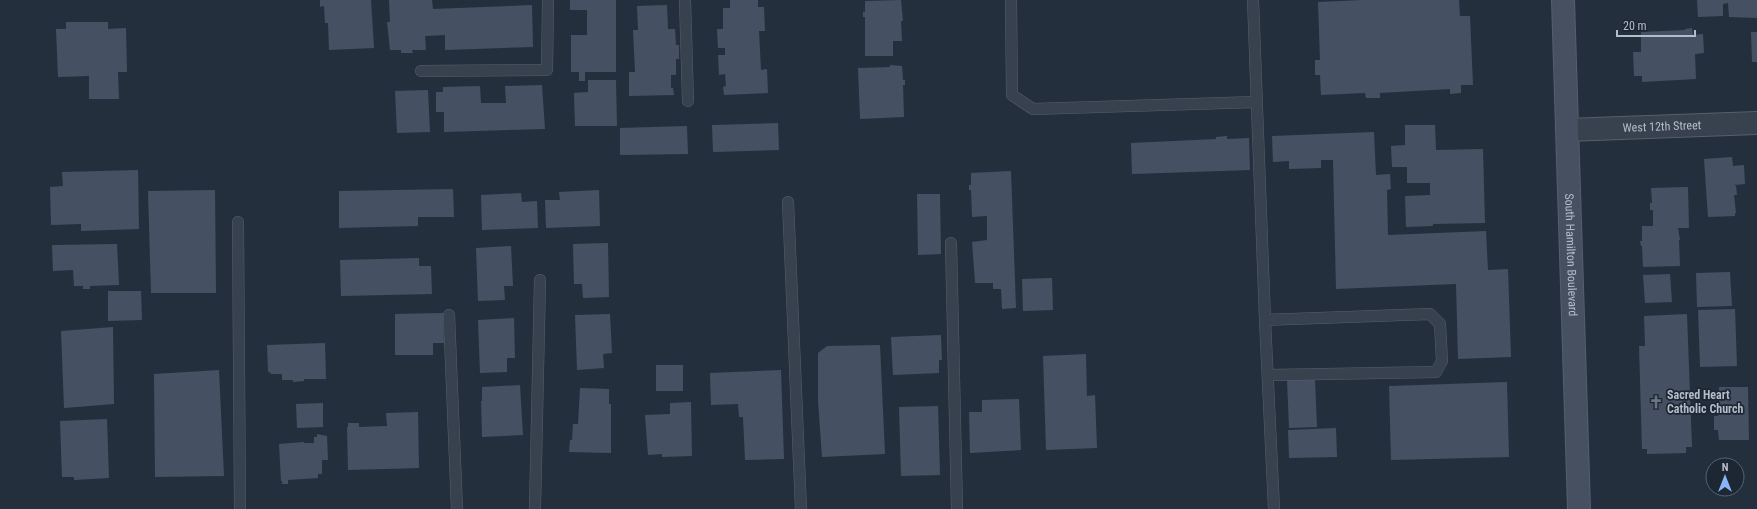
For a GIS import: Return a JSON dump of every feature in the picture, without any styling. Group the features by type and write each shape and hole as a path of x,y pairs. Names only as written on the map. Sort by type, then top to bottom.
{"street":[{"name":"South Hamilton Boulevard","path":"1563,0 1579,509"},
{"name":"West 12th Street","path":"1567,130 1757,123"}],"lane":[{"path":"421,71 547,70 548,0"},
{"path":"685,0 688,101"},
{"path":"1011,0 1012,95 1033,110 1256,102"},
{"path":"1253,0 1256,102 1274,509"},
{"path":"788,202 801,509"},
{"path":"238,222 240,509"},
{"path":"951,243 957,509"},
{"path":"535,509 540,280"},
{"path":"1265,320 1430,314 1440,324 1442,361 1436,372 1268,375"},
{"path":"449,315 457,509"}],"building":[{"path":"320,0 371,0 374,48 329,50 328,23 325,23 324,6 320,7"},
{"path":"389,0 432,0 433,9 532,5 533,47 445,50 445,35 425,36 426,50 412,50 413,53 401,53 401,50 390,50 387,22 390,22"},
{"path":"570,0 616,0 616,72 585,72 585,81 579,81 579,72 571,72 571,35 587,35 587,10 570,10"},
{"path":"730,0 758,0 758,7 764,7 765,31 759,31 761,70 767,69 768,93 724,95 723,87 726,86 725,74 719,75 718,55 725,55 725,48 718,48 717,29 723,29 723,8 730,8"},
{"path":"901,0 903,21 901,21 902,41 893,41 893,56 865,56 865,17 863,17 863,12 865,12 865,1"},
{"path":"1362,0 1459,0 1460,16 1470,16 1473,85 1461,85 1461,93 1450,94 1450,89 1380,93 1380,98 1366,98 1365,93 1321,95 1320,75 1315,75 1315,60 1320,60 1318,2"},
{"path":"1697,0 1757,0 1757,18 1729,17 1728,3 1723,4 1723,16 1698,17"},
{"path":"667,5 668,29 675,29 676,45 679,45 679,59 676,59 676,75 671,75 671,88 673,88 674,95 629,96 629,72 635,72 633,30 638,30 637,6"},
{"path":"66,22 108,22 108,29 126,28 127,72 118,72 119,99 89,99 89,76 58,77 56,29 66,29"},
{"path":"1692,28 1693,35 1703,34 1704,53 1695,54 1696,79 1642,82 1642,76 1634,76 1633,52 1641,52 1641,32 1685,30"},
{"path":"1751,32 1757,32 1757,62 1752,62"},
{"path":"890,65 902,66 903,80 905,80 905,85 903,85 904,117 860,119 858,68 890,67"},
{"path":"588,80 616,80 617,126 575,126 574,93 588,92"},
{"path":"542,85 545,129 444,132 444,112 436,112 436,92 443,92 443,87 480,86 481,103 506,103 505,86"},
{"path":"428,90 430,132 397,133 395,91"},
{"path":"778,123 779,150 713,152 712,125"},
{"path":"1405,125 1435,125 1436,150 1483,149 1485,223 1433,224 1433,226 1406,227 1405,196 1430,195 1430,183 1407,183 1407,167 1392,167 1391,146 1405,145"},
{"path":"687,126 688,154 620,155 620,128"},
{"path":"1374,132 1376,175 1390,174 1391,189 1387,190 1388,235 1486,231 1488,270 1508,269 1511,357 1458,359 1456,284 1336,289 1333,160 1321,160 1321,168 1289,169 1289,161 1273,162 1272,136"},
{"path":"1227,136 1227,139 1249,138 1250,170 1132,174 1131,143 1216,139 1216,137"},
{"path":"1732,157 1733,166 1744,165 1745,184 1734,185 1736,186 1737,195 1734,195 1735,216 1708,217 1704,159"},
{"path":"138,170 139,229 81,231 81,224 51,225 50,187 63,186 62,172"},
{"path":"1011,171 1016,308 1002,309 1001,289 993,289 993,283 975,283 972,242 987,240 987,216 972,217 971,190 969,190 969,185 971,185 971,173"},
{"path":"1688,187 1689,228 1678,228 1680,240 1680,266 1643,267 1642,246 1640,241 1642,241 1642,226 1653,226 1653,210 1650,210 1650,203 1652,203 1651,188"},
{"path":"453,189 454,217 418,217 418,226 339,228 339,191"},
{"path":"215,190 216,293 151,293 148,191"},
{"path":"599,190 600,226 546,228 545,200 560,200 559,192"},
{"path":"521,193 522,202 537,201 538,228 482,230 481,195"},
{"path":"917,194 940,194 941,254 918,255"},
{"path":"608,243 609,297 583,298 582,284 574,284 573,244"},
{"path":"117,244 119,285 90,286 90,289 83,289 83,286 74,286 73,270 53,271 52,245"},
{"path":"511,246 513,286 504,286 505,300 478,301 476,248"},
{"path":"419,258 419,266 431,266 432,294 341,296 340,260"},
{"path":"1730,272 1732,306 1697,307 1696,273"},
{"path":"1670,274 1672,302 1645,303 1643,275"},
{"path":"1052,278 1053,310 1023,311 1022,279"},
{"path":"108,291 141,291 142,320 108,321"},
{"path":"1735,309 1737,366 1700,367 1698,310"},
{"path":"443,313 444,343 433,343 433,355 395,355 395,314"},
{"path":"610,314 612,353 603,354 604,368 577,370 575,315"},
{"path":"1687,314 1692,447 1686,447 1686,453 1647,454 1647,449 1642,449 1639,346 1645,346 1644,316"},
{"path":"514,318 515,358 507,358 507,372 480,373 478,320"},
{"path":"113,327 114,404 64,408 61,331"},
{"path":"941,335 942,360 939,360 939,373 893,375 891,337"},
{"path":"325,343 326,379 304,379 304,381 293,382 293,380 282,380 282,374 271,374 268,372 267,345"},
{"path":"880,345 885,454 822,457 818,401 818,353 827,346"},
{"path":"1086,354 1087,396 1095,395 1097,448 1046,450 1043,356"},
{"path":"656,365 683,365 683,391 656,391"},
{"path":"219,370 224,476 155,477 154,374"},
{"path":"781,370 784,459 745,460 743,417 739,417 738,404 711,405 710,373"},
{"path":"1315,379 1317,427 1289,428 1287,380"},
{"path":"1507,382 1509,457 1391,460 1389,386"},
{"path":"520,385 523,435 482,437 482,387"},
{"path":"1719,387 1748,387 1749,440 1719,440 1718,430 1714,430 1714,416 1718,416"},
{"path":"580,388 609,389 609,404 611,404 611,453 569,452 570,440 572,440 573,424 578,424"},
{"path":"1019,399 1021,450 970,453 969,412 982,412 982,400"},
{"path":"691,402 692,456 662,457 662,454 648,455 645,415 670,414 670,403"},
{"path":"323,403 323,427 297,428 296,404"},
{"path":"938,406 940,475 901,476 899,407"},
{"path":"418,412 419,468 348,470 348,423 359,423 359,427 387,426 386,413"},
{"path":"107,419 109,478 74,480 74,477 62,477 60,421"},
{"path":"1336,428 1337,457 1289,458 1288,430"},
{"path":"317,434 327,436 328,460 322,460 322,474 318,474 318,478 288,480 288,484 282,484 279,444 304,442 314,443 314,437 317,437"}],"place":[{"name":"Sacred Heart Catholic Church","path":"1656,402"}]}
